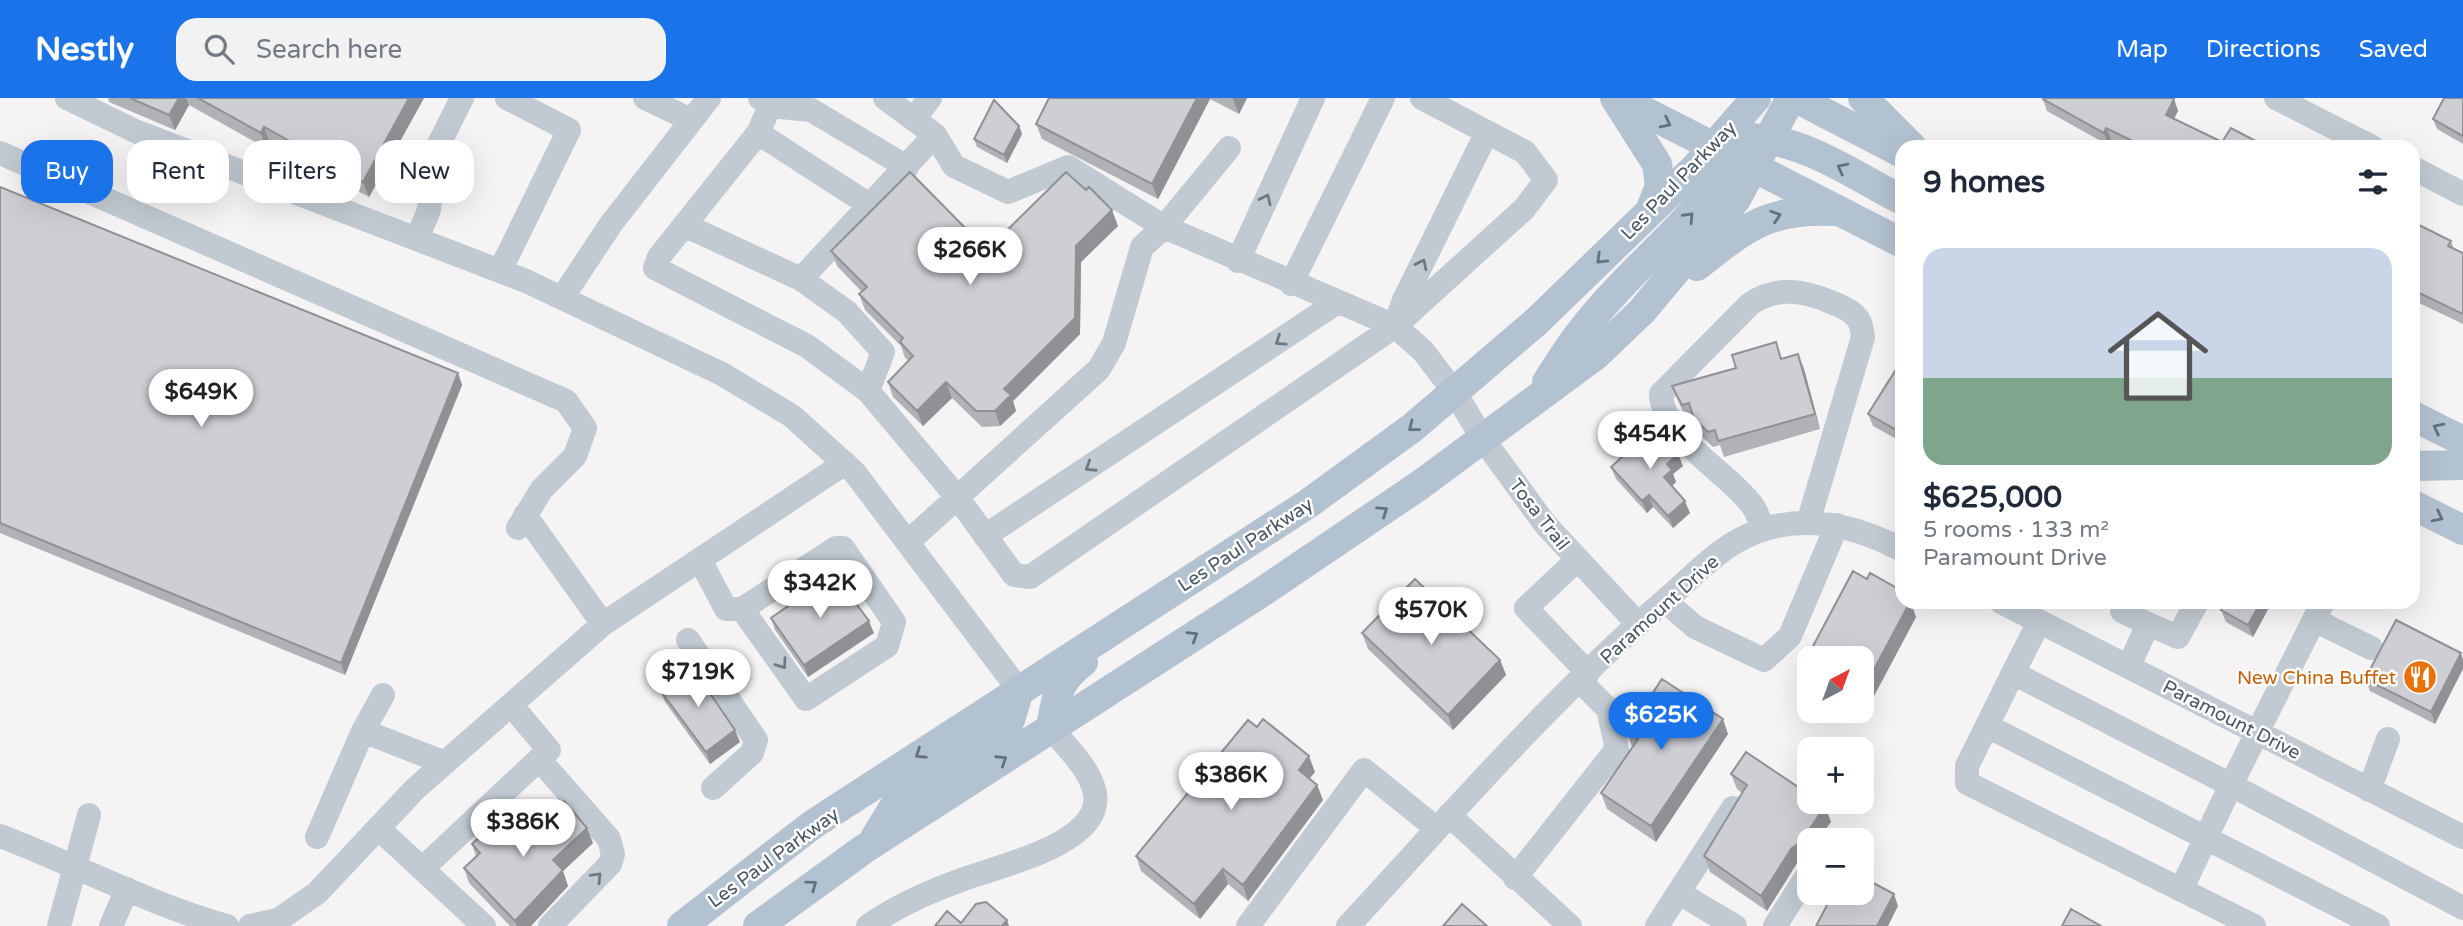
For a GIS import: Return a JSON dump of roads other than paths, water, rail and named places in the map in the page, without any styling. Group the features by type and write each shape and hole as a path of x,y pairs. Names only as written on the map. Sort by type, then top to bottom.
{"main road":[{"path":"1616,98 1745,150 1842,211 1895,239"},
{"path":"1616,98 1657,164 1660,186 1650,211"},
{"path":"1863,98 1906,140"},
{"path":"1768,99 1895,150"},
{"name":"Les Paul Parkway","path":"758,926 871,845 1259,594 1483,439 1596,355 1642,311 1737,199 1745,150 1768,99"},
{"name":"Les Paul Parkway","path":"682,926 812,825 1309,503 1455,393 1536,322 1650,211 1745,150 1768,99"},
{"path":"1745,150 1810,152 1895,196"},
{"path":"1535,399 1581,331 1696,210 1745,150"},
{"path":"1642,311 1734,236 1762,221 1783,212 1842,211"},
{"path":"2420,419 2463,441"},
{"path":"2420,466 2463,465"},
{"path":"2420,508 2463,530"},
{"path":"1051,728 1058,688 1067,675 1089,658 1209,583 1241,547"},
{"path":"871,845 897,802 998,734 1010,720 1019,690"}],"street":[{"path":"67,98 135,131 526,281 768,399 845,463 1019,690"},
{"path":"417,239 429,210 434,154 462,98"},
{"path":"500,271 569,131 507,98"},
{"path":"645,98 691,120"},
{"path":"562,298 611,225 709,98"},
{"path":"885,98 935,135 954,166 1008,192 1068,167 1164,227 1291,284 1395,326"},
{"path":"914,119 930,98"},
{"path":"1238,261 1313,98"},
{"path":"1291,284 1383,98"},
{"path":"907,167 811,110 765,102 758,133 659,257 655,268 807,346 868,391 957,497 1014,575 1030,577 1395,326 1524,209 1546,180 1524,152 1422,98"},
{"path":"2276,98 2358,140"},
{"path":"758,133 871,206"},
{"path":"1395,326 1404,300 1486,134"},
{"path":"801,279 935,135"},
{"path":"908,542 1099,369 1114,343 1142,247 1164,227 1229,148"},
{"path":"0,153 566,401 585,428 582,438 575,456 542,489 522,522 603,624"},
{"path":"2420,172 2463,194"},
{"path":"684,225 801,279 847,312 883,352 868,391"},
{"path":"1763,530 1753,505 1696,454 1662,407 1661,394 1750,304 1764,295 1782,291 1810,293 1844,307 1859,319 1863,337 1808,523"},
{"path":"985,536 1336,303"},
{"name":"Tosa Trail","path":"1395,326 1423,351 1455,393 1483,439 1545,524 1638,624"},
{"path":"259,925 278,920 317,893 378,828 445,763 603,624 845,463"},
{"name":"Paramount Drive","path":"1348,926 1495,763 1638,624 1712,558 1738,541 1763,530 1808,523 1837,525 1895,547"},
{"path":"1665,601 1695,627 1764,660 1790,636 1837,525"},
{"path":"699,560 726,609 742,609 833,550 879,630 874,642 799,689 742,609"},
{"path":"1515,878 1617,749 1608,709 1526,608 1577,561"},
{"name":"Paramount Drive","path":"2014,609 2463,837"},
{"path":"2123,609 2122,611 2178,637 2193,609"},
{"path":"2181,890 2318,611 2371,648"},
{"path":"2039,622 1967,766 1967,783 2254,926"},
{"path":"2129,666 2148,624"},
{"path":"688,640 756,740 752,753 713,788"},
{"path":"2013,673 2463,908"},
{"path":"317,837 363,731 383,695"},
{"path":"423,868 549,750 511,705"},
{"path":"1987,726 2378,926"},
{"path":"868,926 964,878 1038,854 1070,837 1091,817 1096,796 1087,773 1051,728"},
{"path":"363,731 445,763"},
{"path":"2369,790 2388,739"},
{"path":"539,759 609,839 613,854 610,864 550,926"},
{"path":"1248,926 1364,770 1443,822 1515,878 1570,926"},
{"path":"1657,926 1733,808"},
{"path":"59,926 89,815"},
{"path":"378,828 484,926"},
{"path":"0,835 127,889 166,916 227,926"},
{"path":"111,926 127,889"},
{"path":"1776,926 1797,892"},
{"path":"1679,893 1735,926"}],"place":[{"name":"New China Buffet","path":"2420,677"}]}
